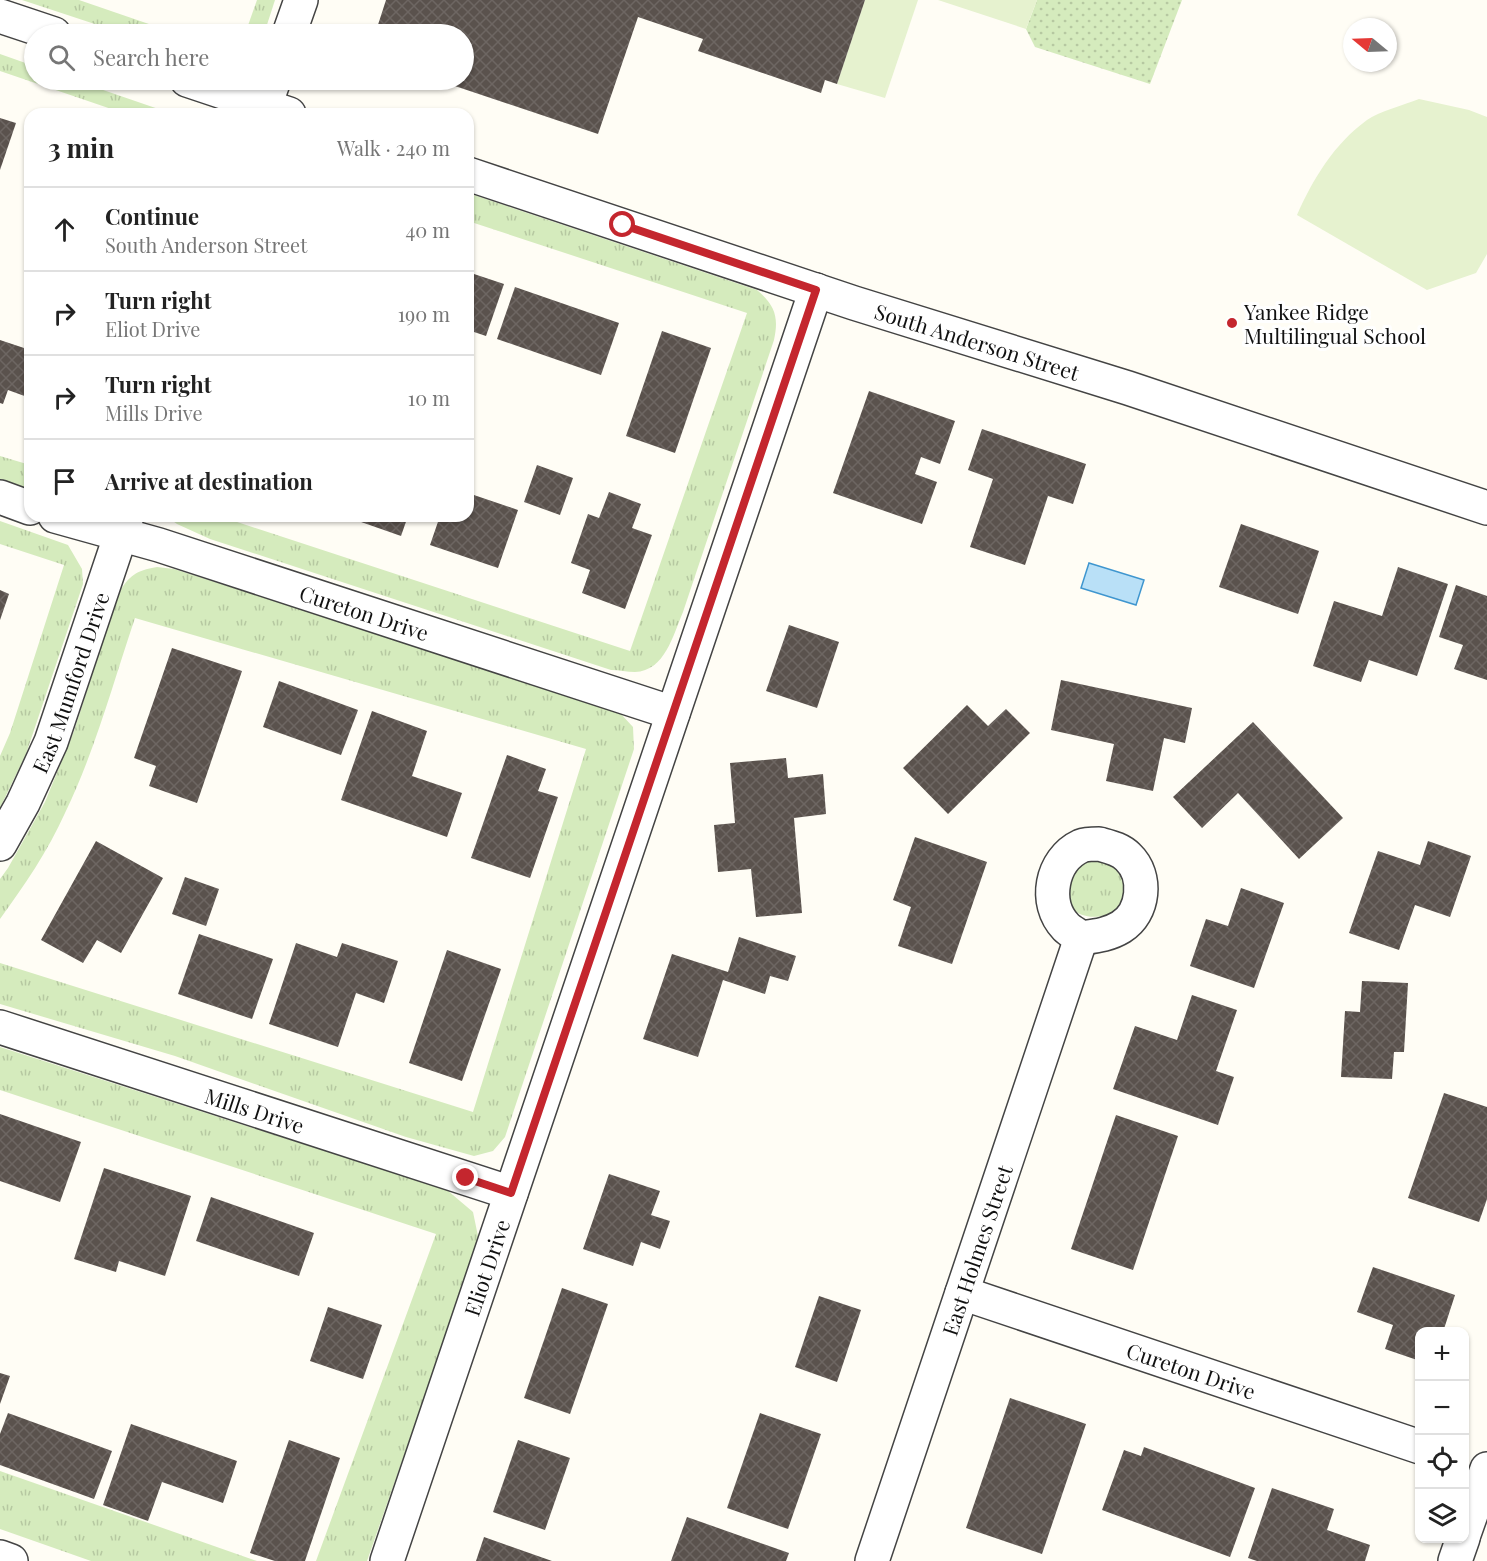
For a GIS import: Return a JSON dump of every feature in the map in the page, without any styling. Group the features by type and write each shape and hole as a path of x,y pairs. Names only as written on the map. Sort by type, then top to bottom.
{"street":[{"path":"293,24 301,0"},
{"path":"0,16 24,24"},
{"path":"224,90 273,103"},
{"name":"South Anderson Street","path":"474,176 942,331 1128,388 1487,508"},
{"name":"Eliot Drive","path":"387,1561 816,290"},
{"path":"0,497 24,506"},
{"name":"Cureton Drive","path":"96,522 124,526 170,549 673,713"},
{"name":"East Mumford Drive","path":"0,844 23,803 51,742 124,526"},
{"name":"East Holmes Street","path":"872,1561 1081,938"},
{"name":"Mills Drive","path":"0,1027 511,1193"},
{"name":"Cureton Drive","path":"962,1293 1415,1446"},
{"path":"1469,1464 1487,1469 1469,1520"},
{"path":"1455,1561 1462,1543"},
{"path":"0,1557 11,1561"}],"green space":[{"path":"22,0 79,0 149,24 95,24"},
{"path":"257,0 275,0 267,24 249,24"},
{"path":"865,0 918,0 885,98 837,84"},
{"path":"938,0 1037,0 1026,29"},
{"path":"1037,0 1182,0 1150,84 1035,47 1026,29"},
{"path":"0,54 24,62 24,79 0,71"},
{"path":"56,90 103,90 156,108 108,108"},
{"path":"1419,99 1469,110 1487,117 1487,254 1476,273 1427,290 1297,215 1326,163 1355,129 1378,114"},
{"path":"474,195 757,290 772,306 776,318 774,340 683,612 661,659 645,670 635,672 611,670 210,539 174,522 237,522 630,651 747,313 474,223"},
{"path":"0,456 24,463 24,487 0,479"},
{"path":"0,521 68,545 82,569 83,584 26,754 0,808 0,756 10,733 64,565 0,544"},
{"path":"157,567 174,569 583,699 620,713 633,727 634,749 505,1137 493,1151 474,1156 406,1137 175,1056 0,1004 0,963 473,1112 586,749 135,618 95,741 76,789 43,855 0,919 0,879 45,802 74,731 118,594 134,575"},
{"path":"1104,852 1129,884 1121,904 1115,910 1103,916 1089,917 1077,912 1070,905 1065,887 1065,872 1067,867"},
{"path":"0,1047 447,1190 473,1212 479,1241 367,1561 316,1561 436,1234 0,1090"},
{"path":"0,1471 257,1561 91,1561 0,1529"}],"water":[{"path":"1089,563 1144,580 1136,605 1081,588"}],"building":[{"path":"386,0 865,0 837,84 825,80 821,93 698,51 703,39 638,17 598,134 467,90 474,90 474,24 378,24"},
{"path":"0,118 16,123 0,170"},
{"path":"474,274 504,284 486,336 474,332"},
{"path":"515,287 619,323 601,375 497,339"},
{"path":"662,331 711,348 675,453 626,436"},
{"path":"0,340 24,348 24,396 8,390 3,404 0,403"},
{"path":"869,391 955,421 940,464 921,457 915,474 937,482 922,524 833,493"},
{"path":"982,429 1086,464 1073,504 1048,496 1025,565 970,547 993,479 968,470"},
{"path":"537,465 573,478 560,515 524,502"},
{"path":"609,492 641,504 632,528 652,535 625,609 582,593 590,570 571,563 588,514 599,518"},
{"path":"474,495 518,510 498,568 430,545 438,522 474,522"},
{"path":"361,522 406,522 401,536"},
{"path":"1241,524 1319,551 1298,614 1219,587"},
{"path":"1398,567 1448,584 1417,676 1369,660 1361,682 1313,666 1334,601 1382,616"},
{"path":"1456,585 1487,596 1487,680 1454,669 1463,645 1439,637"},
{"path":"0,590 9,594 0,620"},
{"path":"789,625 839,642 817,708 766,691"},
{"path":"172,648 242,671 197,803 149,786 156,766 134,758"},
{"path":"1061,680 1192,708 1185,743 1164,738 1153,791 1106,781 1114,744 1051,730"},
{"path":"279,681 358,710 341,755 263,727"},
{"path":"967,705 988,726 1006,709 1030,733 948,814 903,768"},
{"path":"372,711 427,731 412,776 462,793 447,837 341,800"},
{"path":"1253,722 1343,818 1299,859 1238,793 1202,828 1173,797"},
{"path":"507,755 546,769 538,791 558,797 530,878 471,858"},
{"path":"786,758 788,778 823,774 826,814 794,818 802,913 756,917 751,869 718,872 714,825 735,823 730,763"},
{"path":"915,837 987,862 952,964 898,946 911,907 893,900"},
{"path":"96,841 163,878 121,953 97,940 83,963 41,940"},
{"path":"1428,841 1471,856 1450,917 1415,905 1399,950 1349,933 1378,851 1420,865"},
{"path":"185,877 219,889 206,926 172,914"},
{"path":"1241,888 1284,903 1254,988 1190,966 1206,919 1228,926"},
{"path":"199,934 273,959 252,1019 178,994"},
{"path":"739,937 796,956 788,981 770,976 765,994 723,980 698,1057 643,1039 672,954 728,972"},
{"path":"296,943 337,957 342,943 398,961 384,1003 356,993 338,1047 269,1024"},
{"path":"447,950 501,969 462,1081 409,1063"},
{"path":"1362,981 1408,983 1404,1052 1394,1052 1392,1079 1341,1077 1345,1011 1360,1012"},
{"path":"1192,995 1237,1010 1216,1071 1234,1077 1218,1125 1113,1089 1135,1026 1177,1040"},
{"path":"1444,1093 1487,1107 1487,1199 1479,1222 1408,1198"},
{"path":"0,1114 81,1142 60,1202 0,1181"},
{"path":"1116,1115 1178,1136 1133,1270 1071,1249"},
{"path":"104,1168 191,1196 165,1276 119,1261 116,1272 74,1259"},
{"path":"609,1174 660,1191 651,1215 670,1221 660,1249 641,1242 633,1266 583,1249"},
{"path":"211,1197 314,1233 299,1276 196,1241"},
{"path":"1373,1267 1455,1295 1445,1327 1415,1327 1415,1359 1385,1349 1393,1325 1357,1312"},
{"path":"562,1288 608,1304 570,1414 524,1398"},
{"path":"819,1296 861,1310 837,1382 795,1367"},
{"path":"328,1307 382,1325 363,1379 310,1361"},
{"path":"0,1373 10,1376 0,1404"},
{"path":"1010,1398 1086,1424 1042,1554 966,1528"},
{"path":"8,1413 112,1451 94,1499 0,1465 0,1434"},
{"path":"760,1413 821,1434 788,1529 727,1508"},
{"path":"131,1424 237,1461 223,1503 162,1482 148,1521 103,1505"},
{"path":"289,1440 340,1458 305,1561 275,1561 250,1553"},
{"path":"518,1440 570,1458 545,1530 493,1512"},
{"path":"1144,1447 1255,1488 1230,1557 1102,1510 1124,1450 1141,1456"},
{"path":"1272,1488 1334,1509 1327,1530 1370,1545 1365,1561 1257,1561 1248,1558"},
{"path":"687,1517 789,1553 786,1561 671,1561"},
{"path":"484,1537 552,1561 476,1561"}],"place":[{"name":"Yankee Ridge Multilingual School","path":"1232,323"}],"route":[{"path":"466,1178 511,1193 816,290 623,225"}]}
